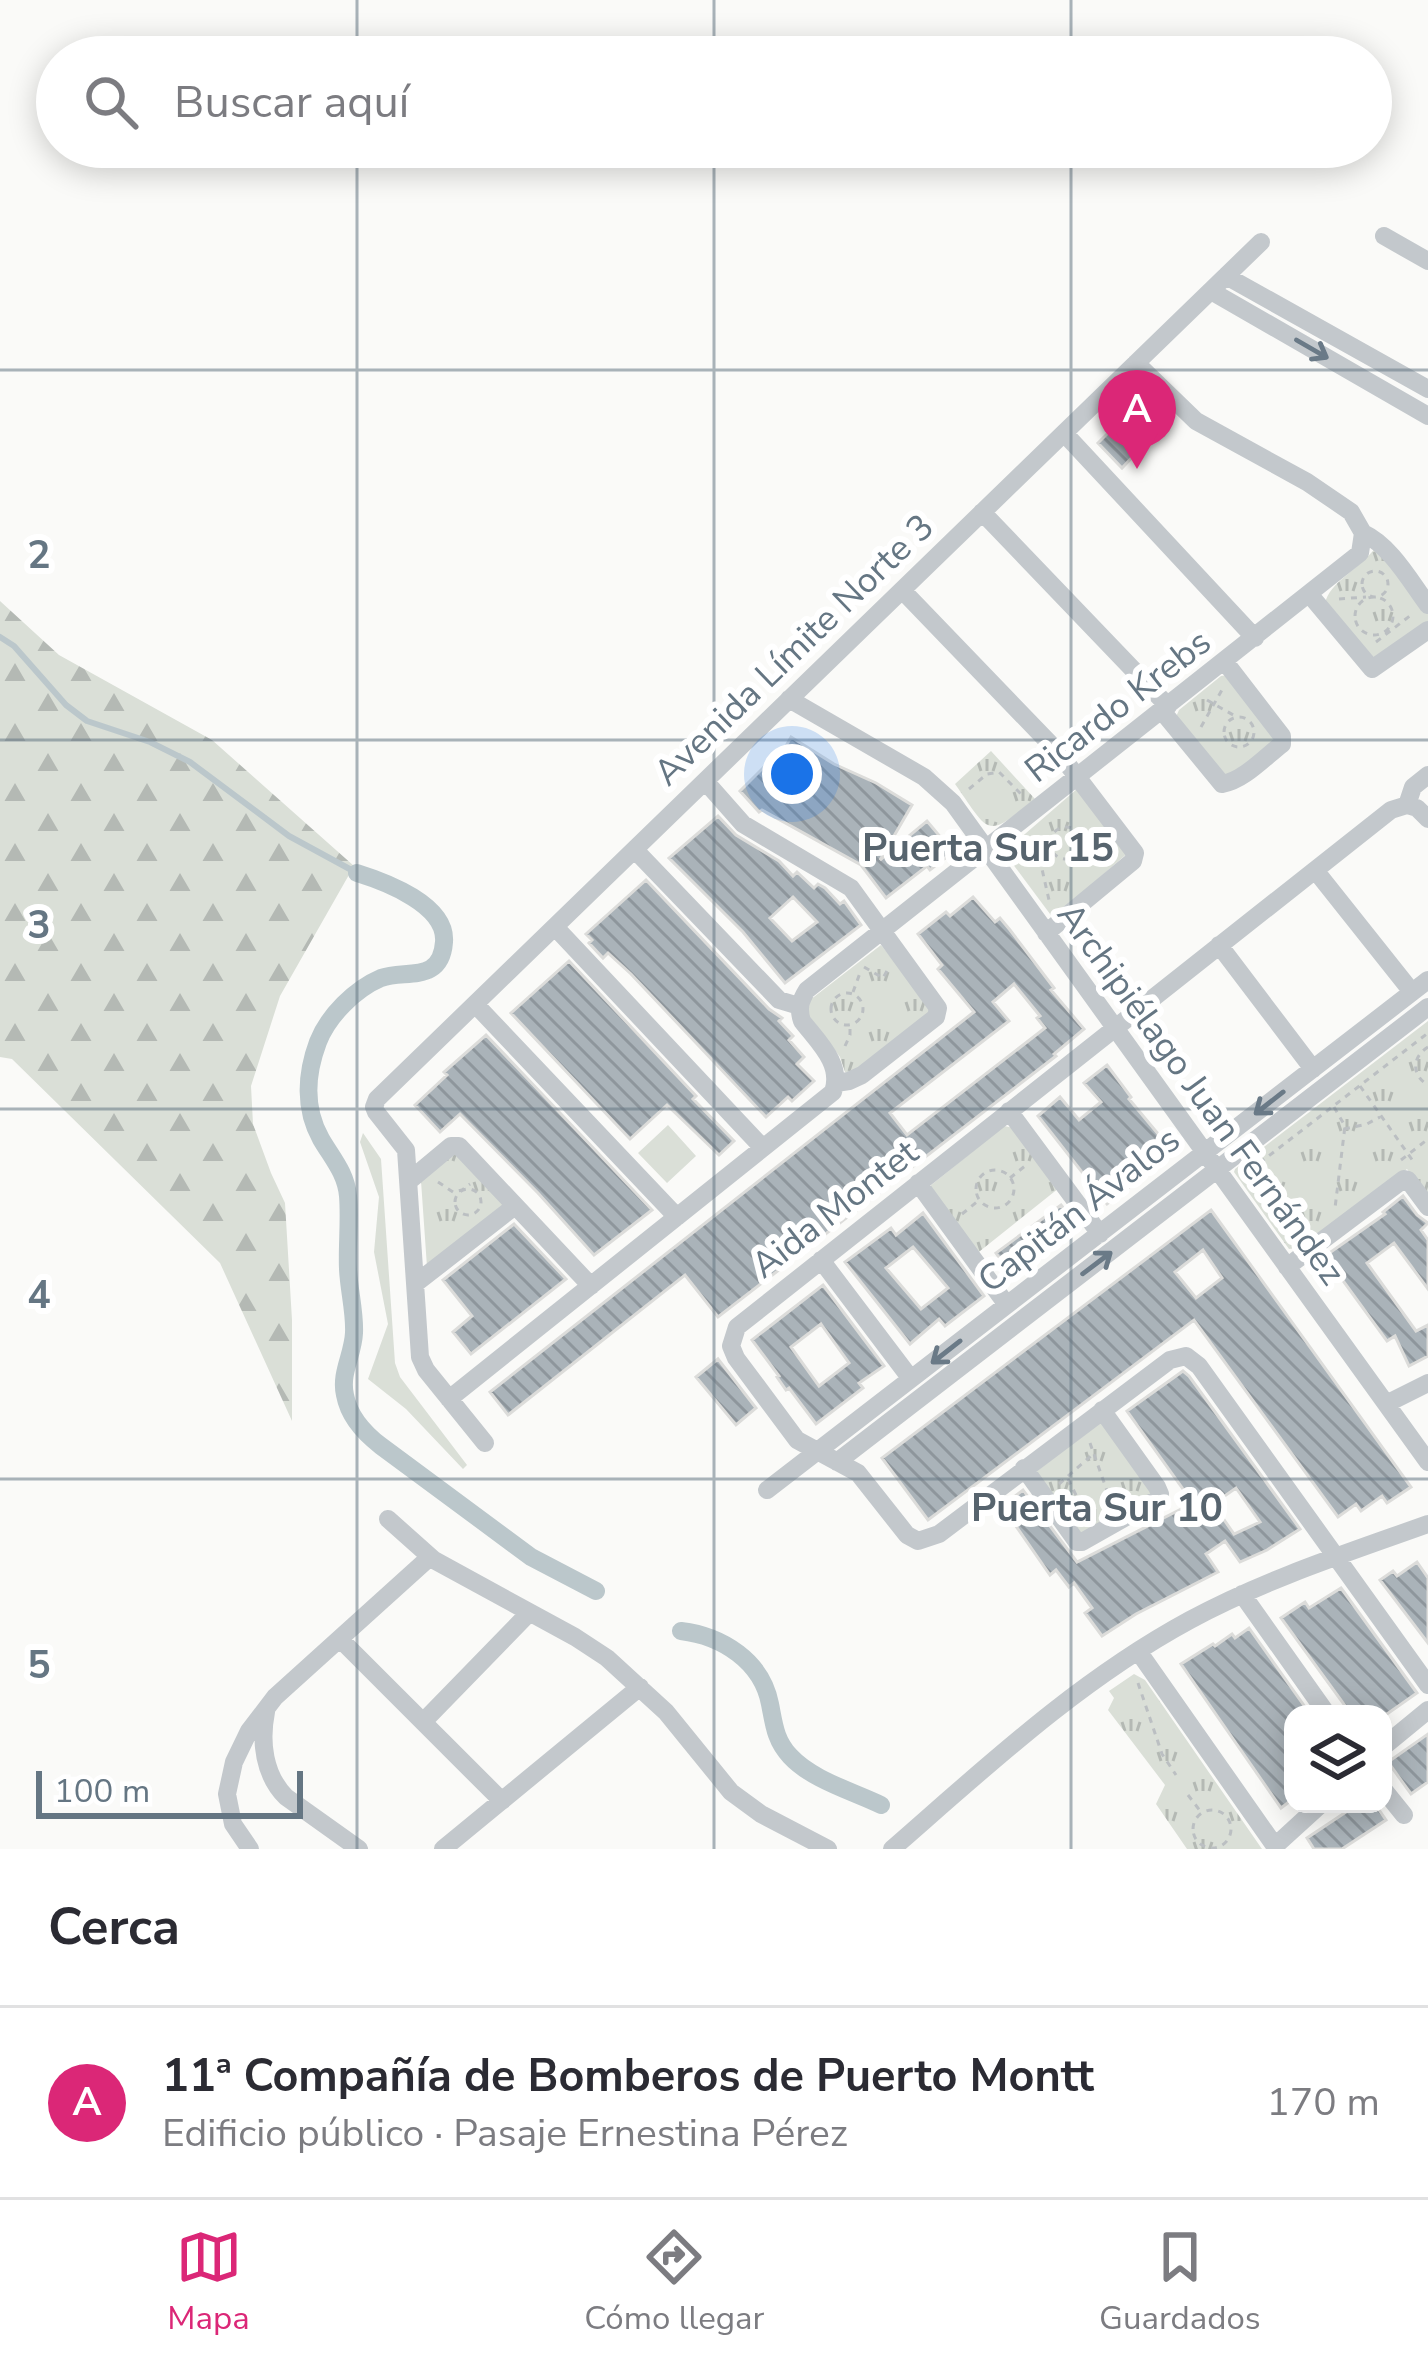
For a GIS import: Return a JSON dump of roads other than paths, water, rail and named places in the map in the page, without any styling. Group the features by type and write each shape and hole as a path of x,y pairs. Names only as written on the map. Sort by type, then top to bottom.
{"street":[{"path":"1384,236 1428,260"},
{"name":"Avenida Límite Norte 3","path":"415,1176 405,1145 376,1112 377,1100 1261,242"},
{"path":"1226,276 1428,389"},
{"path":"1210,291 1428,416"},
{"path":"1136,363 1189,416 1330,495 1358,520 1363,533 1384,548 1427,604"},
{"path":"1064,434 1255,638"},
{"path":"982,512 1165,708 1219,782 1226,785 1282,744 1282,736 1229,666"},
{"name":"Ricardo Krebs","path":"800,1006 807,990 1312,597 1357,556 1363,548 1363,533"},
{"path":"902,590 1037,728 1135,853 1135,859 1046,933"},
{"path":"1312,597 1368,667 1377,668 1428,630"},
{"name":"Archipiélago Juan Fernández","path":"789,699 935,784 953,803 1428,1462"},
{"path":"1428,775 1413,788 1407,805 1428,819"},
{"path":"705,781 743,824 851,888 938,1008 938,1014 862,1075 836,1083"},
{"name":"Aida Montet","path":"1024,1468 939,1534 918,1540 907,1535 858,1473 797,1440 736,1358 731,1346 737,1327 1315,870 1395,808 1407,805"},
{"path":"449,1399 830,1095 836,1083 834,1065 802,1021 800,1006 779,1000 635,850"},
{"path":"1315,870 1420,986"},
{"path":"555,927 763,1148"},
{"path":"1219,945 1312,1069"},
{"name":"Capitán Ávalos","path":"767,1490 1420,986"},
{"path":"475,1004 677,1217"},
{"name":"Capitán Ávalos","path":"837,1462 1428,1007"},
{"path":"1009,1111 1100,1234"},
{"path":"485,1443 420,1357 415,1176 455,1144 591,1286"},
{"path":"1287,1267 1405,1172 1428,1207"},
{"path":"918,1184 1007,1305"},
{"path":"415,1284 514,1206"},
{"path":"821,1260 911,1379"},
{"path":"1102,1410 1160,1491 1156,1499 1117,1522 1082,1541 1072,1539 1024,1468 1083,1424 1102,1410 1170,1360 1186,1356 1199,1366 1428,1684"},
{"path":"1386,1404 1428,1383"},
{"path":"388,1519 430,1557 594,1650 666,1712 730,1792 828,1849"},
{"path":"892,1849 1063,1702 1138,1651 1242,1594 1428,1524"},
{"path":"250,1849 228,1809 229,1777 249,1731 268,1705 430,1557"},
{"path":"1242,1594 1321,1705"},
{"path":"423,1722 529,1613"},
{"path":"340,1639 502,1801"},
{"path":"1138,1651 1276,1848 1312,1813"},
{"path":"443,1849 640,1687"},
{"path":"268,1705 264,1748 277,1787 359,1849"},
{"path":"1392,1740 1428,1710"},
{"path":"1392,1800 1404,1815"}],"waterway":[{"path":"0,637 87,721 150,742 190,762 289,836 357,873"},
{"path":"357,873 425,906 436,917 444,942 441,955 429,969 381,978 344,1004 323,1032 311,1066 312,1116 348,1196 354,1325 344,1379 347,1403 358,1424 381,1446 531,1557 596,1591"},
{"path":"681,1631 711,1638 749,1663 766,1689 781,1744 799,1764 881,1805"}],"place":[{"name":"11ª Compañía de Bomberos de Puerto Montt","path":"1137,469"}],"district":[{"name":"Puerta Sur 15","path":"988,847"},
{"name":"Puerta Sur 10","path":"1097,1507"}]}
